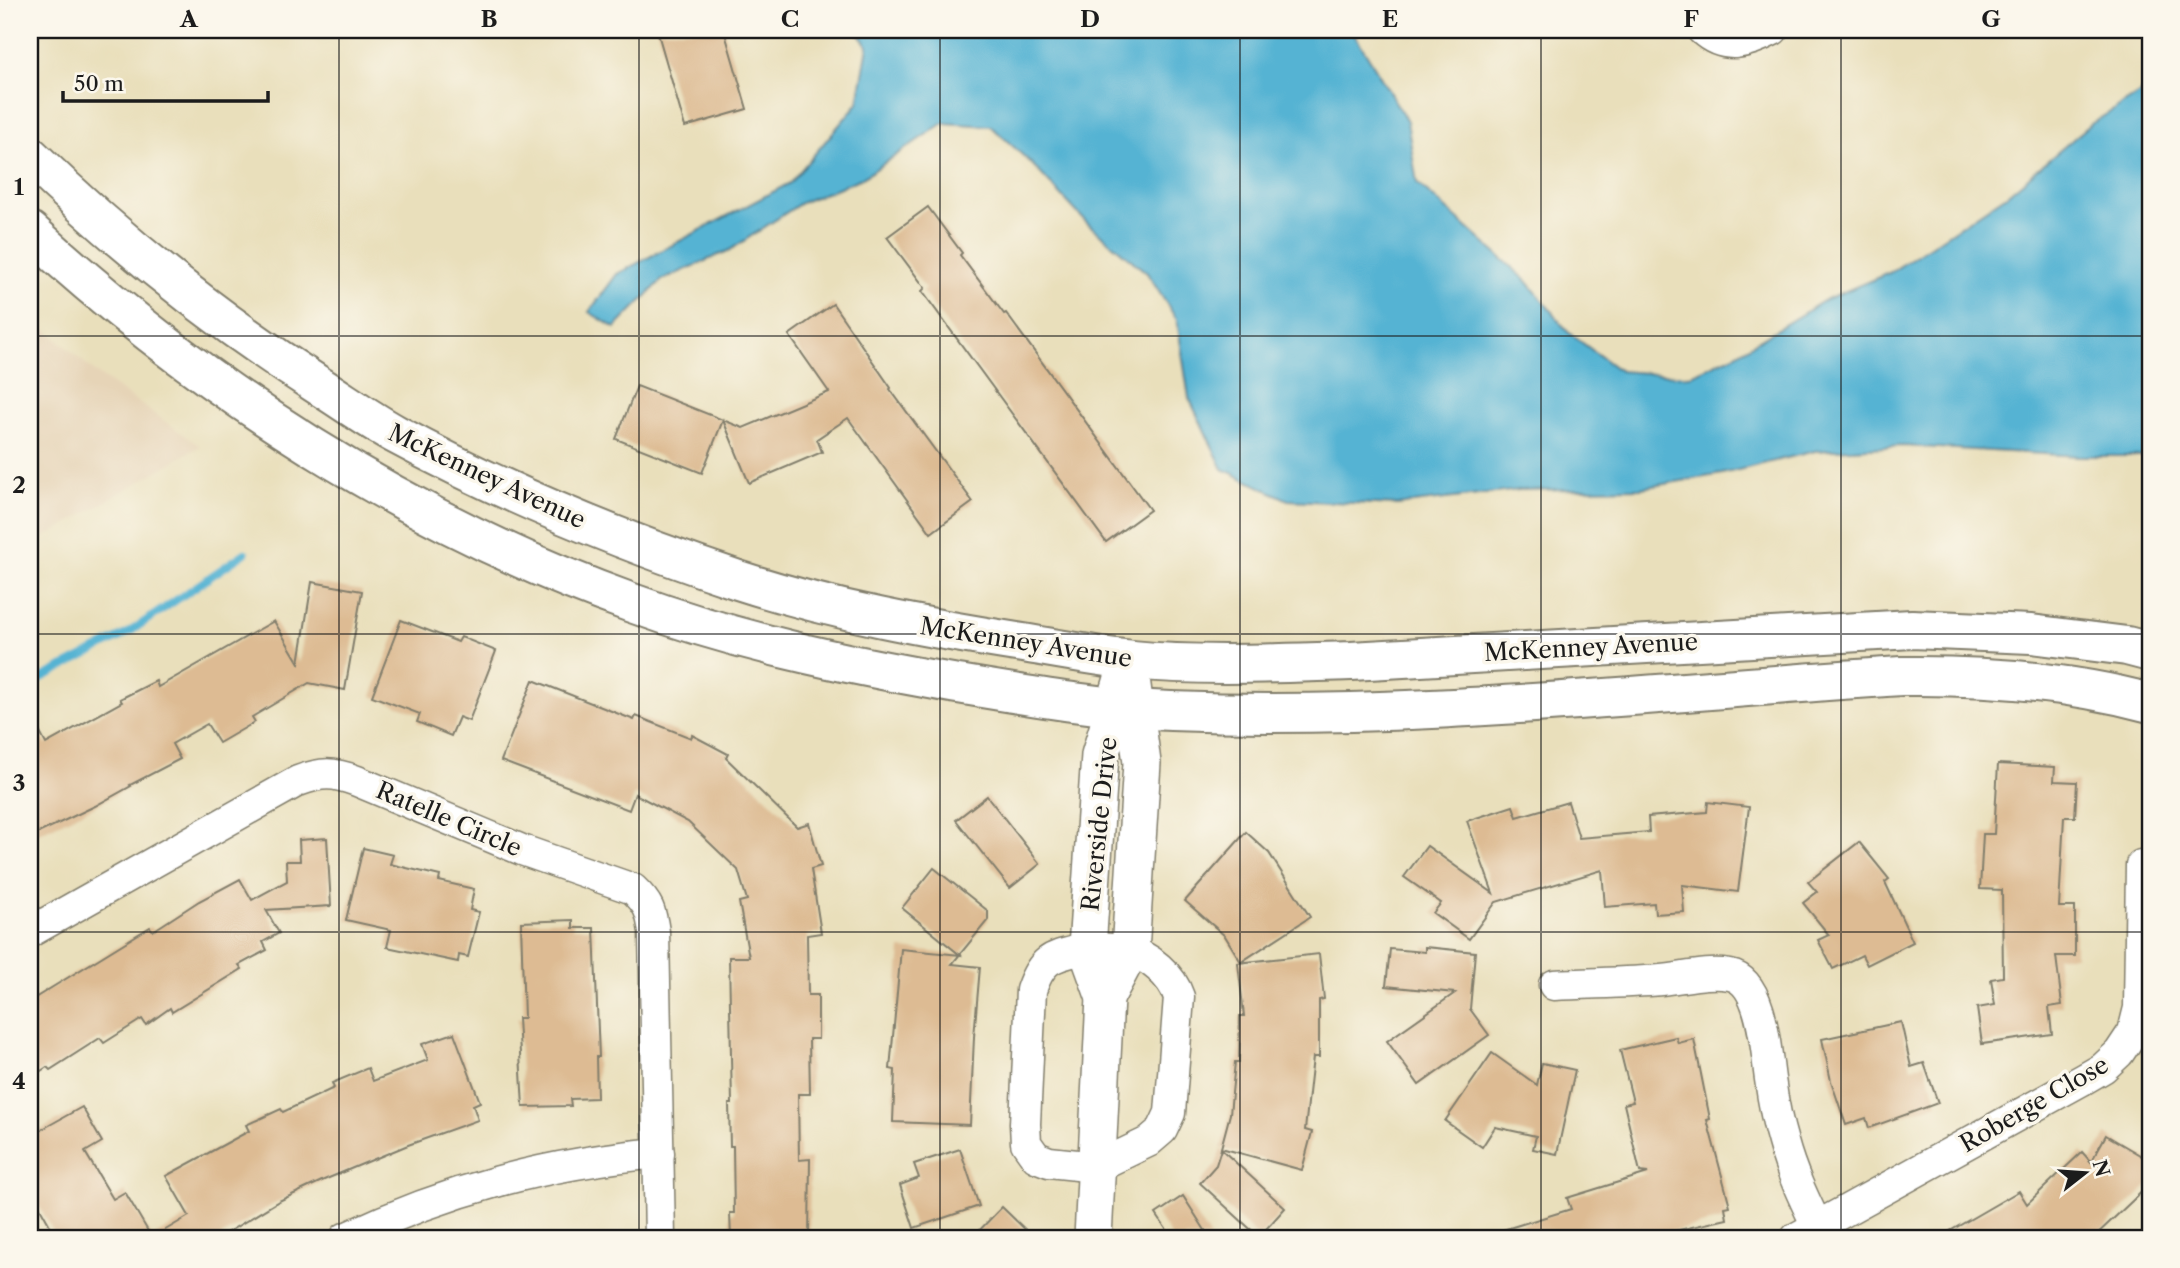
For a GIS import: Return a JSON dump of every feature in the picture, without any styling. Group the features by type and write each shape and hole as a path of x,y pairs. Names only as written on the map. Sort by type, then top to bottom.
{"main road":[{"name":"McKenney Avenue","path":"30,156 80,204 178,286 284,363 393,433 508,490 619,537 740,581 852,611 916,625 1129,659 1224,664 1351,661 1912,629 2031,634 2127,646 2150,652"},
{"name":"McKenney Avenue","path":"30,231 131,319 275,423 342,466 461,530 632,603 728,634 818,658 990,689 1125,708 1224,713 1379,712 1889,676 1970,675 2035,681 2118,694 2150,703"}],"street":[{"path":"1702,30 1711,38 1726,44 1757,38 1773,30"},
{"name":"Riverside Drive","path":"1105,998 1130,951 1142,763 1125,708 1129,659"},
{"name":"Riverside Drive","path":"1093,1238 1105,998 1087,948 1100,755 1125,708"},
{"name":"Ratelle Circle","path":"30,932 298,781 316,774 330,773 357,781 498,841 633,889 646,902 652,915 654,932 660,1238"},
{"name":"Roberge Close","path":"1554,985 1619,983 1708,975 1741,978 1749,990 1762,1023 1777,1120 1800,1192 1807,1232 2084,1079 2103,1068 2119,1053 2133,1032 2139,1008 2141,865"},
{"name":"Riverside Drive","path":"1087,948 1130,951 1162,970 1174,984 1179,998 1170,1113 1162,1130 1147,1142 1096,1167 1049,1162 1036,1157 1027,1143 1025,1124 1031,990 1034,982 1043,963 1059,956 1087,948"},
{"path":"345,1238 435,1200 503,1178 601,1158 659,1153"}],"shaded area":[{"path":"30,316 95,372 200,446 30,546"}],"water":[{"path":"855,30 1352,30 1407,121 1417,183 1527,281 1568,332 1620,371 1689,376 1736,354 1827,299 1891,272 2008,194 2091,124 2150,87 2150,456 2079,456 1903,446 1815,451 1722,474 1641,488 1519,490 1397,505 1288,500 1223,469 1189,398 1177,320 1147,273 1087,223 1031,163 991,126 943,123 864,177 801,203 730,250 662,280 615,328 589,312 617,274 790,183 858,103 868,46"}],"building":[{"path":"657,30 724,30 747,109 685,127"},
{"path":"928,207 962,253 960,255 1004,314 1006,313 1150,510 1106,542 922,291 925,288 887,237"},
{"path":"833,304 890,389 973,502 931,533 848,418 817,439 822,452 749,483 723,420 743,428 829,392 789,335"},
{"path":"637,386 723,420 702,473 616,439"},
{"path":"312,582 362,591 345,690 309,683 252,717 255,722 219,743 207,724 172,744 180,759 95,806 30,837 30,714 46,744 122,702 120,699 156,681 158,687 274,621 299,663"},
{"path":"401,620 458,642 461,637 496,651 469,721 459,717 451,736 417,722 420,714 372,696"},
{"path":"533,680 634,720 636,716 691,738 692,735 728,754 726,758 797,827 809,823 821,866 811,869 821,933 807,935 808,995 818,995 818,1039 809,1039 810,1094 798,1094 799,1160 810,1159 809,1238 731,1238 730,1213 734,1213 729,1104 732,1104 729,957 749,957 739,902 747,900 738,870 688,822 635,794 629,810 501,761"},
{"path":"1998,764 2055,767 2054,781 2077,782 2075,817 2064,817 2059,907 2075,907 2075,956 2056,956 2062,1005 2049,1007 2052,1034 1982,1044 1977,1008 1995,1005 1991,979 2003,977 2002,890 1980,889 1983,834 1994,834"},
{"path":"987,796 1040,864 1010,888 956,820"},
{"path":"1568,802 1579,838 1649,832 1648,817 1707,812 1708,802 1749,807 1738,892 1682,885 1684,912 1655,914 1654,903 1605,907 1602,870 1496,902 1469,939 1433,913 1441,903 1404,877 1427,846 1493,893 1467,821 1513,806 1517,817"},
{"path":"1246,832 1269,853 1310,917 1241,962 1225,936 1185,901"},
{"path":"327,838 331,906 266,910 279,933 263,942 267,950 239,965 242,969 172,1012 170,1008 146,1025 142,1019 104,1043 100,1038 50,1070 47,1067 30,1078 30,1001 150,927 153,931 199,901 240,879 252,900 287,881 286,861 300,861 299,840"},
{"path":"1859,842 1889,879 1885,882 1913,942 1867,965 1862,955 1833,969 1818,940 1829,935 1803,903 1817,892 1808,882"},
{"path":"363,848 393,855 390,864 440,876 439,881 474,889 470,910 479,912 468,957 459,955 458,962 387,947 391,930 346,920"},
{"path":"934,868 988,911 988,920 960,955 902,908"},
{"path":"573,920 573,928 594,928 599,1057 596,1057 597,1098 570,1099 571,1106 523,1107 518,1018 524,1018 521,922"},
{"path":"1425,947 1475,952 1470,1009 1489,1035 1419,1085 1387,1041 1455,993 1386,986 1390,949 1425,952"},
{"path":"901,949 959,955 952,964 980,967 970,1125 893,1122 895,1070 890,1069"},
{"path":"1319,954 1324,999 1319,1000 1319,1057 1313,1057 1305,1130 1312,1132 1302,1170 1221,1148 1230,1114 1235,1062 1239,1062 1240,1016 1244,1016 1238,963"},
{"path":"1901,1022 1911,1067 1924,1063 1938,1103 1869,1128 1866,1118 1846,1125 1831,1081 1822,1039"},
{"path":"454,1033 480,1102 473,1105 478,1120 408,1145 324,1180 279,1201 218,1238 152,1238 189,1216 166,1176 249,1131 246,1125 281,1109 283,1112 334,1088 332,1083 368,1068 373,1081 428,1060 422,1044"},
{"path":"1676,1037 1678,1043 1694,1039 1710,1119 1707,1120 1730,1206 1725,1207 1727,1219 1644,1238 1494,1238 1493,1233 1571,1209 1567,1198 1648,1173 1640,1172 1624,1104 1633,1102 1620,1050"},
{"path":"1492,1053 1537,1085 1542,1063 1575,1070 1557,1154 1533,1149 1536,1136 1495,1127 1482,1147 1445,1121"},
{"path":"82,1107 102,1142 85,1152 113,1199 125,1192 152,1238 57,1238 30,1190 30,1136"},
{"path":"2106,1135 2150,1161 2150,1184 2093,1238 1938,1238 2019,1191 2027,1204 2082,1152 2091,1162"},
{"path":"960,1149 979,1206 914,1228 900,1185 919,1178 914,1164"},
{"path":"1221,1149 1285,1208 1259,1237 1200,1183 1216,1165"},
{"path":"1183,1196 1210,1238 1172,1238 1156,1214"},
{"path":"1002,1207 1034,1238 972,1238"}],"waterway":[{"path":"30,684 128,633 245,553"}]}
